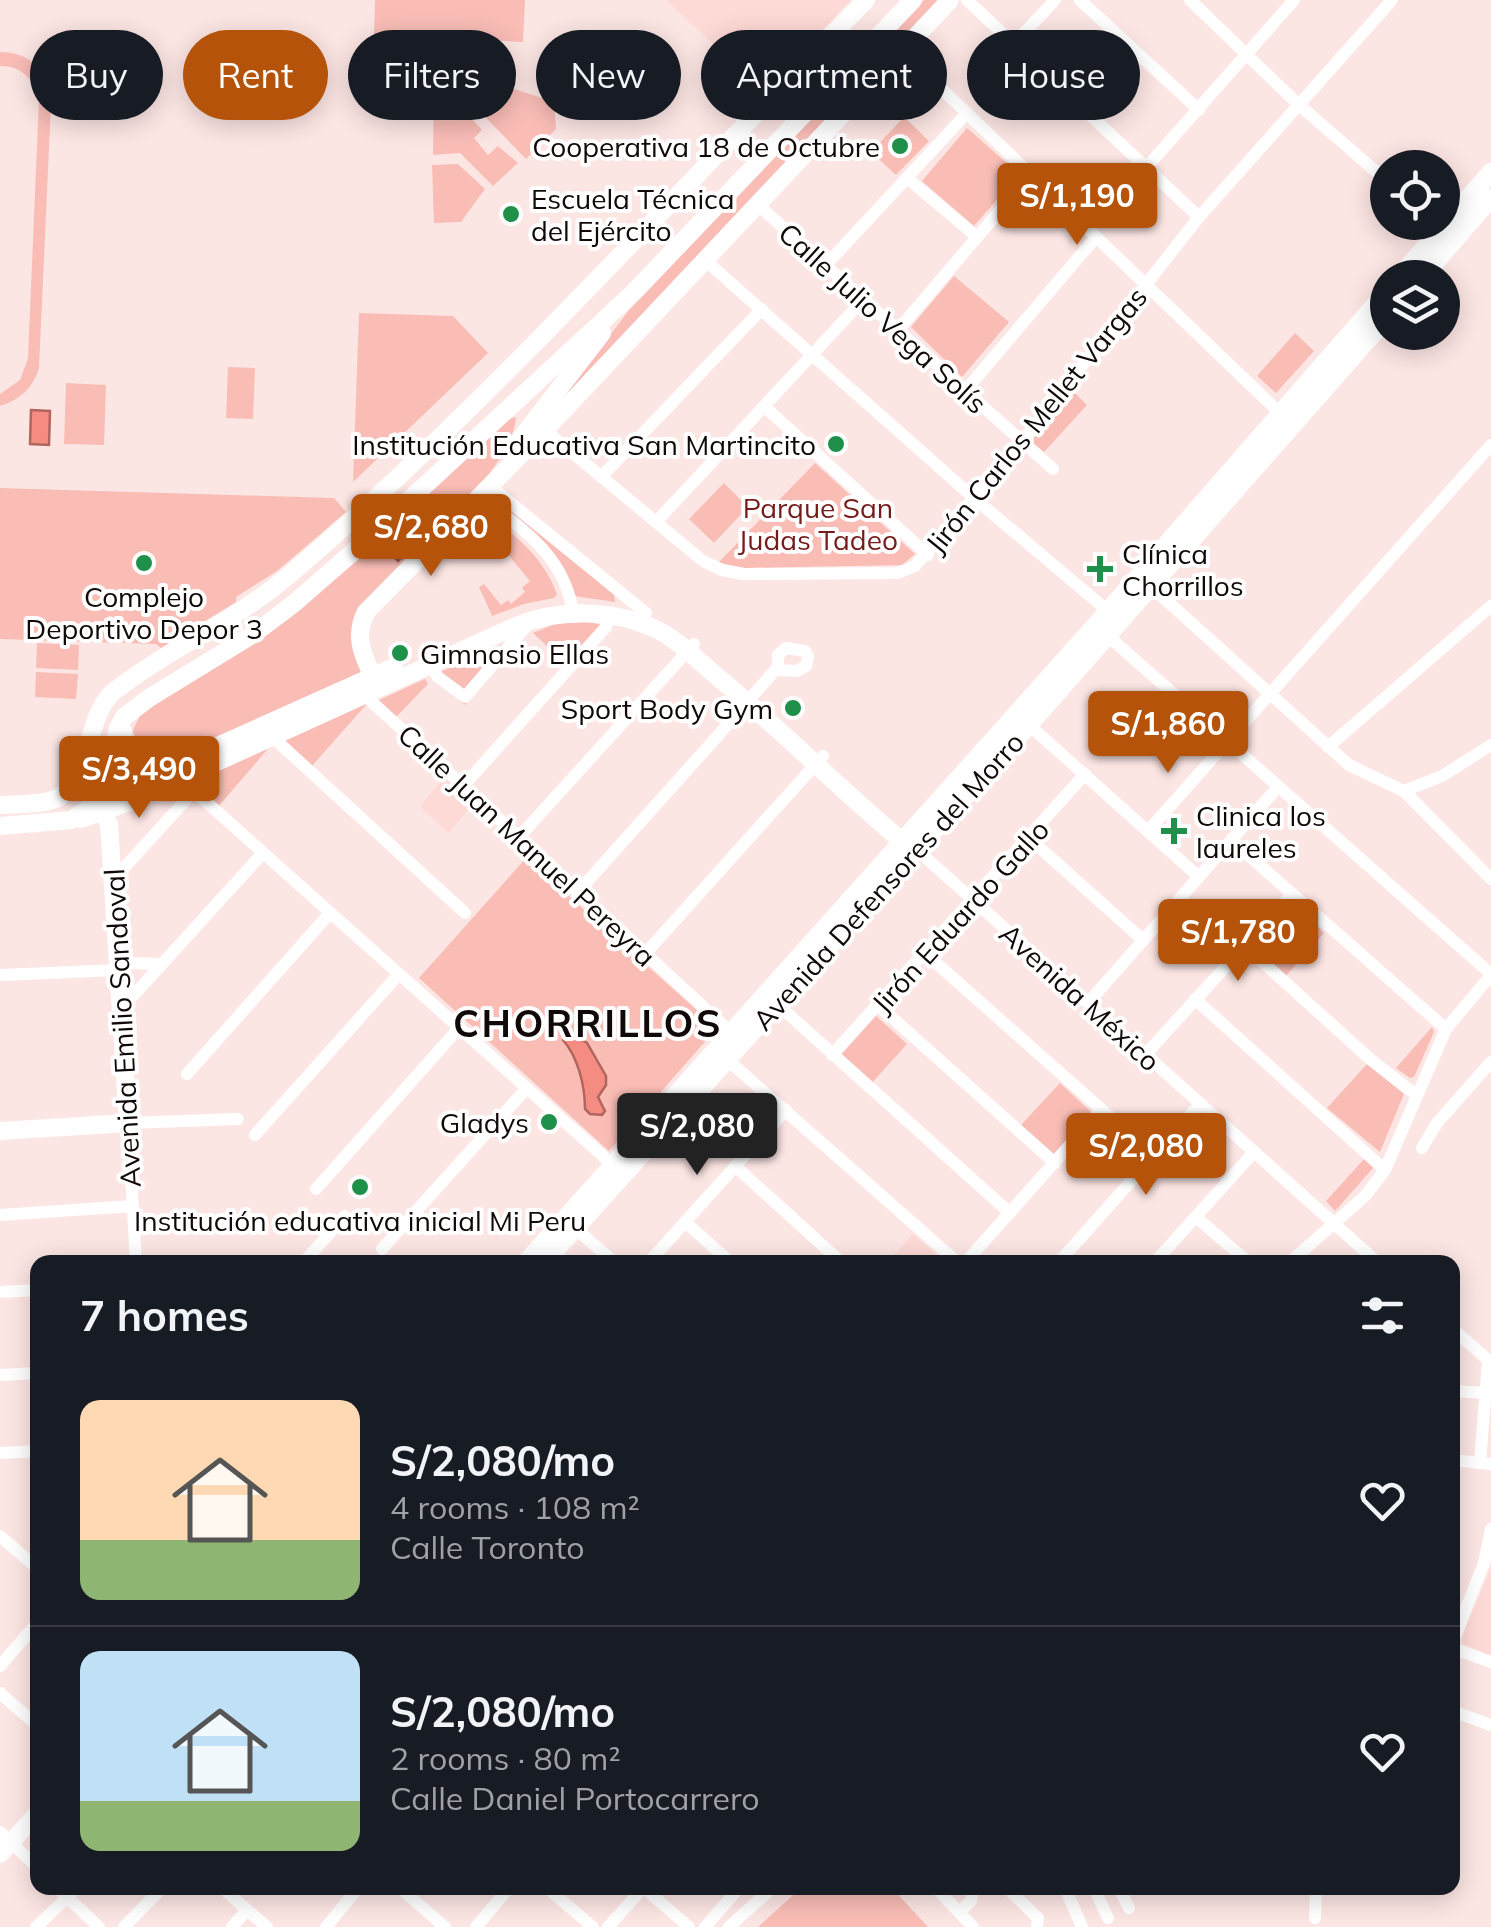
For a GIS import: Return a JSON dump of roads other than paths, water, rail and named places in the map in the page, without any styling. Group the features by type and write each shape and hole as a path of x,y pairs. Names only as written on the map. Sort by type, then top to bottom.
{"main road":[{"path":"0,805 48,802 66,792 81,769 100,707 112,693 283,580 338,532 514,364 866,0"},
{"path":"0,826 70,820 98,798 109,778 118,728 130,712 292,605 633,292 913,0"},
{"path":"922,30 950,0"},
{"path":"370,685 359,644 363,616 838,120"},
{"path":"1414,260 1491,172"},
{"path":"1438,260 1491,198"},
{"path":"485,491 511,451 633,292"},
{"name":"Avenida Defensores del Morro","path":"551,1255 910,843 1029,724 1370,311"},
{"name":"Avenida Defensores del Morro","path":"737,1038 777,1004 1108,611 1145,581 1370,337"},
{"path":"98,798 129,802 175,773 526,611 599,604 646,613 751,698 892,833 910,843"},
{"path":"370,685 531,620 572,608 648,626 691,648"},
{"path":"130,712 122,738 130,758 147,770 175,773"},
{"name":"Avenida Emilio Sandoval","path":"89,737 98,798 110,824 128,1123"},
{"name":"Avenida Defensores del Morro","path":"532,1255 722,1055"},
{"path":"0,1131 128,1123"},
{"path":"0,1869 7,1845 30,1821"},
{"path":"7,1845 30,1834"}],"street":[{"path":"968,0 999,30"},
{"path":"1027,30 1055,0"},
{"path":"1080,0 1199,110"},
{"path":"1190,0 1298,104 1370,166"},
{"path":"1146,168 1294,0"},
{"name":"Jirón Carlos Mellet Vargas","path":"545,430 703,562 722,570 743,574 898,573 915,566 1022,442 1198,218 1392,0"},
{"path":"947,94 967,113"},
{"path":"826,265 967,115"},
{"path":"974,120 1281,414"},
{"path":"1095,120 1198,218"},
{"path":"898,330 1030,174"},
{"path":"907,178 977,237"},
{"name":"Calle Julio Vega Solís","path":"758,205 1054,469"},
{"path":"964,391 1096,236"},
{"path":"706,261 1108,611"},
{"path":"656,522 864,300"},
{"path":"601,476 762,309"},
{"path":"765,407 928,555"},
{"path":"1148,831 1491,444"},
{"path":"485,491 550,555 572,608"},
{"path":"485,491 646,613"},
{"path":"1145,581 1328,747 1359,770 1404,791 1491,879"},
{"path":"1328,747 1491,606"},
{"path":"464,785 606,627 609,616"},
{"path":"430,664 438,677 465,697 531,620"},
{"path":"1107,634 1489,980 1446,1029 1385,1170 1335,1224 1298,1255"},
{"path":"520,836 691,648"},
{"path":"577,892 777,668"},
{"name":"Calle Juan Manuel Pereyra","path":"370,685 372,702 737,1038"},
{"path":"1029,724 1199,877"},
{"path":"267,732 465,913"},
{"path":"1404,791 1442,776 1491,745"},
{"path":"644,955 819,760"},
{"path":"175,773 614,1165"},
{"name":"Jirón Eduardo Gallo","path":"832,1056 1085,774"},
{"path":"1088,1003 1277,788"},
{"path":"114,879 193,792"},
{"path":"1030,839 1143,940"},
{"path":"1231,840 1446,1029"},
{"name":"Avenida México","path":"910,843 1335,1224 1364,1255"},
{"path":"120,993 132,996 262,854"},
{"path":"1145,1055 1292,894"},
{"path":"187,1074 330,913"},
{"path":"1245,946 1416,1096"},
{"path":"926,954 1154,1156"},
{"path":"0,975 119,970 132,963 160,964"},
{"path":"256,1135 399,974"},
{"path":"1195,999 1385,1170"},
{"path":"777,1004 1010,1213"},
{"path":"879,1006 1054,1163"},
{"path":"316,1189 459,1028"},
{"path":"722,1055 949,1255"},
{"path":"1422,1148 1437,1123 1491,1062"},
{"path":"382,1249 527,1088"},
{"path":"1065,1255 1200,1104"},
{"path":"655,1255 786,1110"},
{"path":"972,1255 1100,1111"},
{"path":"128,1123 238,1120"},
{"name":"Avenida Emilio Sandoval","path":"128,1123 136,1255"},
{"path":"1161,1255 1254,1152"},
{"path":"736,1166 833,1255"},
{"path":"0,1215 133,1206"},
{"path":"310,1255 345,1216"},
{"path":"1196,1217 1240,1255"},
{"path":"686,1222 722,1255"},
{"path":"576,1228 606,1255"},
{"path":"0,1292 30,1290"},
{"path":"1460,1335 1488,1360 1485,1464 1460,1461"},
{"path":"0,1375 30,1373"},
{"path":"1460,1391 1486,1393"},
{"path":"0,1453 30,1451"},
{"path":"1460,1625 1484,1563 1491,1529"},
{"path":"1,1539 30,1562"},
{"path":"0,1666 30,1631"},
{"path":"1460,1649 1491,1662"},
{"path":"0,1693 30,1719"},
{"path":"1460,1715 1491,1725"},
{"path":"7,1845 30,1862"},
{"path":"36,1927 71,1895"},
{"path":"75,1895 99,1927"},
{"path":"124,1927 155,1895"},
{"path":"230,1895 266,1927"},
{"path":"326,1927 352,1895"},
{"path":"408,1895 446,1927"},
{"path":"476,1927 503,1895"},
{"path":"555,1895 593,1927"},
{"path":"608,1927 638,1895"},
{"path":"652,1895 689,1927"},
{"path":"705,1927 731,1895"},
{"path":"730,1927 764,1895"},
{"path":"943,1895 972,1927"},
{"path":"960,1912 973,1895"},
{"path":"1015,1895 1038,1918 1037,1927"},
{"path":"1067,1895 1082,1927"},
{"path":"1097,1895 1108,1918"},
{"path":"1122,1895 1129,1908"},
{"path":"1315,1918 1316,1895"},
{"path":"232,1927 247,1910"}],"place":[{"name":"Cooperativa 18 de Octubre","path":"900,146"},
{"name":"Escuela Técnica del Ejército","path":"511,214"},
{"name":"Institución Educativa San Martincito","path":"836,444"},
{"name":"Complejo Deportivo Depor 3","path":"144,563"},
{"name":"Clínica Chorrillos","path":"1100,569"},
{"name":"Gimnasio Ellas","path":"400,653"},
{"name":"Sport Body Gym","path":"793,708"},
{"name":"Clinica los laureles","path":"1174,831"},
{"name":"Gladys","path":"549,1122"},
{"name":"Institución educativa inicial Mi Peru","path":"360,1187"}],"district":[{"name":"CHORRILLOS","path":"588,1023"}],"park label":[{"name":"Parque San Judas Tadeo","path":"818,523"}]}
